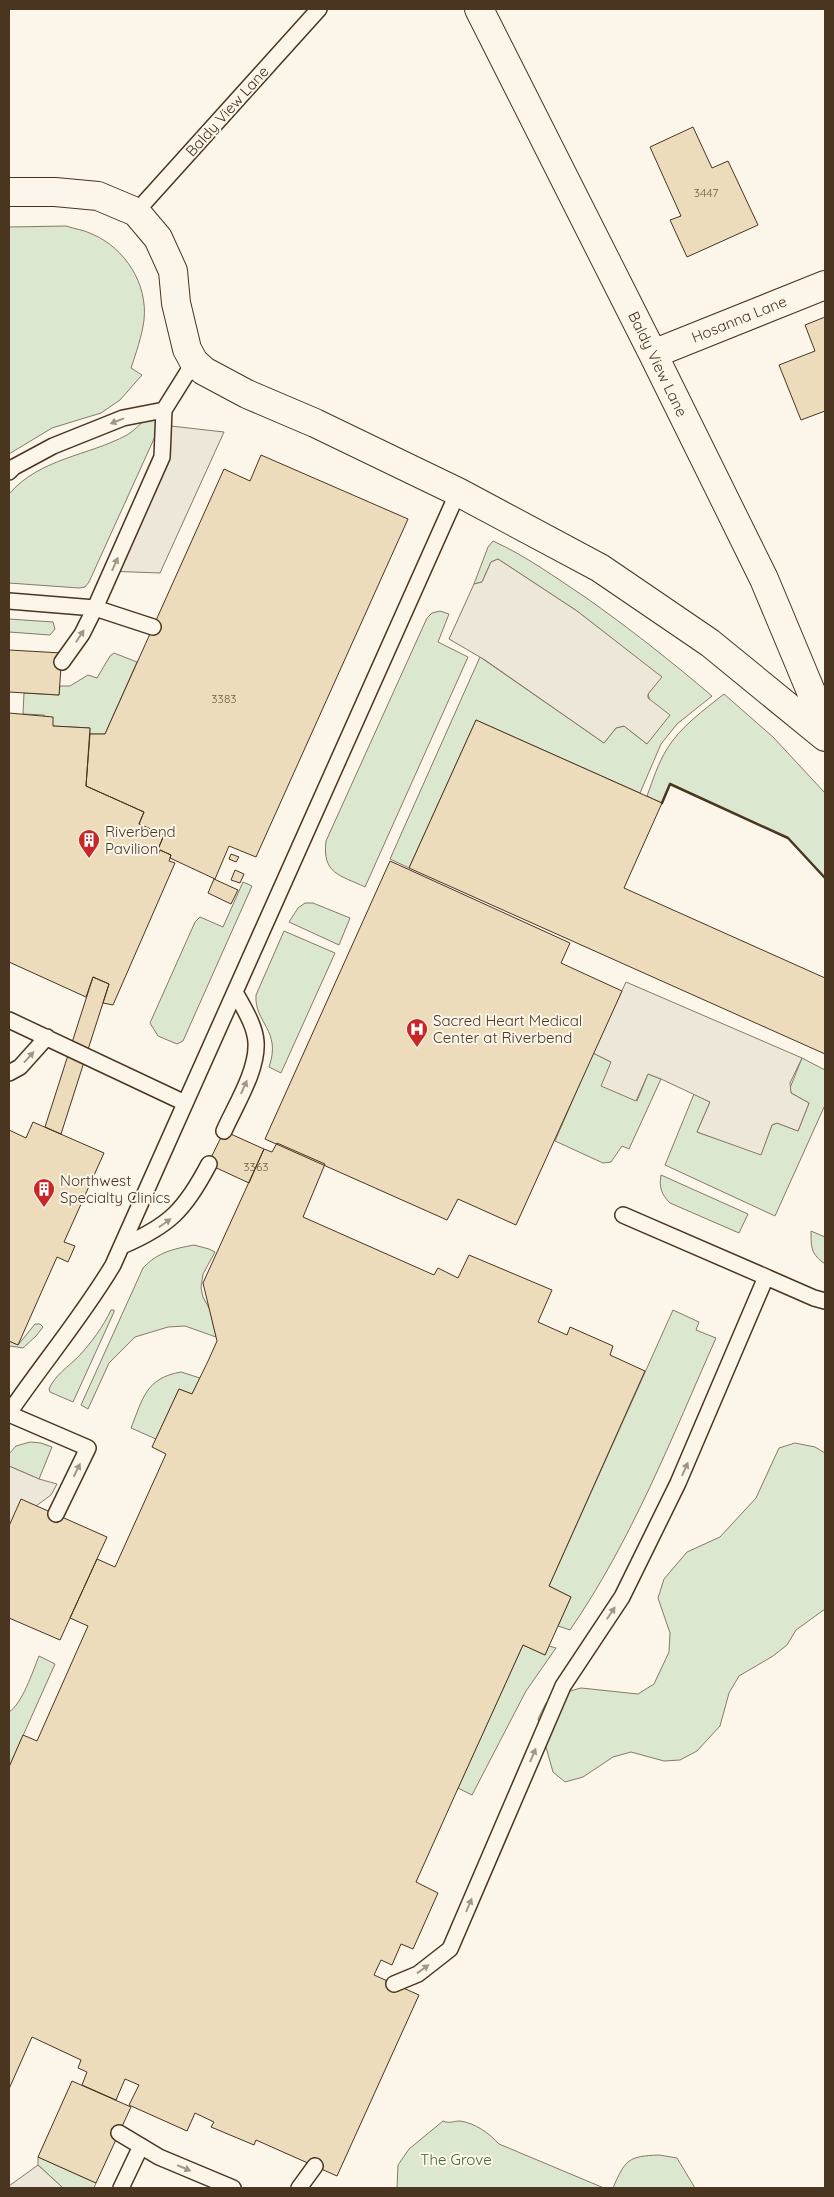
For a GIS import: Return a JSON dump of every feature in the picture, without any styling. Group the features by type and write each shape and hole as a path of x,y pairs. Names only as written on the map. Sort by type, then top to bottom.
{"street":[{"name":"Baldy View Lane","path":"479,9 764,579 825,725"},
{"path":"9,192 55,192 98,196 136,212 158,238 173,271 176,303 187,349 194,362 204,371 225,384 315,422 458,492 607,573 710,643 825,737"},
{"name":"Hosanna Lane","path":"653,354 825,285"}],"lane":[{"name":"Baldy View Lane","path":"136,212 319,9"},
{"path":"62,662 82,634 96,608 162,456 164,410 194,362"},
{"path":"9,472 14,467 53,446 123,418 164,410"},
{"path":"56,1514 88,1448 9,1414 32,1379 92,1300 122,1246 170,1142 185,1103 458,492"},
{"path":"9,601 96,608 153,627"},
{"path":"224,1131 254,1064 256,1041 250,1021 235,992"},
{"path":"9,1020 185,1103"},
{"path":"9,1073 20,1066 47,1037"},
{"path":"122,1246 147,1235 170,1220 196,1189 209,1164"},
{"path":"623,1215 814,1298 825,1301"},
{"path":"394,1984 418,1974 450,1949 563,1686 622,1596 678,1483 766,1277"},
{"path":"119,2133 159,2157 233,2188"},
{"path":"121,2188 141,2146"},
{"path":"299,2188 315,2166"}],"green space":[{"path":"66,226 86,231 104,240 115,248 132,269 142,293 144,320 131,368 142,375 120,400 101,413 52,428 9,454 9,227"},
{"path":"147,418 158,419 158,430 89,582 85,587 9,583 9,494 21,482 35,473 50,465 127,435"},
{"path":"493,541 529,560 585,597 650,645 712,696 677,724 661,744 640,793 476,720 409,868 390,859 480,657 604,743 616,728 624,726 647,744 650,701 648,694 661,677 577,611 498,559 491,562 482,582 474,584 488,547"},
{"path":"440,611 449,614 438,642 468,657 365,887 341,876 330,867 327,860 326,841 427,618 432,613"},
{"path":"9,619 53,622 55,629 50,635 9,632"},
{"path":"114,653 137,662 105,734 90,734 90,728 53,726 44,715 23,714 24,693 59,695 60,686 70,686 88,675 97,678 110,656"},
{"path":"724,694 773,737 825,793 825,878 788,838 670,784 662,803 647,796 661,760 672,741 693,719"},
{"path":"243,882 252,886 183,1041 177,1044 158,1036 150,1023 195,922 200,917 223,927"},
{"path":"305,903 313,903 350,918 339,945 289,922 298,908"},
{"path":"284,931 335,953 281,1073 269,1067 272,1044 270,1035 259,1013 256,995"},
{"path":"593,1053 611,1062 637,1101 648,1074 661,1079 629,1149 622,1146 611,1162 603,1163 555,1141"},
{"path":"802,1058 825,1070 825,1105 775,1216 665,1165 694,1094 710,1102 697,1132 761,1154 772,1125 777,1123 798,1131 809,1103 791,1093 790,1088"},
{"path":"661,1175 748,1214 739,1233 670,1203 661,1190"},
{"path":"811,1231 825,1237 825,1264 814,1254"},
{"path":"194,1245 215,1252 203,1274 201,1288 203,1297 210,1310 216,1337 185,1326 168,1327 135,1337 109,1363 88,1409 81,1405 143,1268 154,1258 166,1252"},
{"path":"111,1310 114,1310 114,1312 73,1402 50,1392 49,1389 55,1379 88,1346 101,1329"},
{"path":"673,1310 699,1322 696,1330 716,1338 650,1487 613,1560 570,1630 558,1626 571,1597 549,1586"},
{"path":"35,1324 40,1324 43,1327 36,1336 23,1348 10,1346 9,1350 9,1341 18,1345"},
{"path":"181,1372 200,1378 192,1394 179,1389 156,1439 131,1428 147,1391 153,1384 169,1375"},
{"path":"30,1442 52,1447 39,1479 9,1466 9,1454 16,1446"},
{"path":"795,1443 815,1447 825,1453 825,1609 796,1630 787,1645 773,1656 739,1676 729,1693 720,1726 697,1751 680,1760 664,1761 631,1752 613,1757 583,1777 565,1782 553,1772 538,1719 546,1703 563,1693 581,1688 638,1694 654,1684 669,1652 670,1633 658,1598 664,1579 687,1552 720,1537 756,1498 779,1448"},
{"path":"523,1645 545,1655 549,1646 556,1648 526,1691 472,1795 458,1788"},
{"path":"39,1656 55,1664 9,1767 9,1712 23,1695"},
{"name":"The Grove","path":"443,2121 460,2121 476,2126 499,2144 604,2188 397,2188 398,2165 409,2149"},
{"path":"659,2155 677,2158 695,2188 613,2188 621,2171 629,2161 634,2158"},
{"path":"38,2157 96,2183 94,2188 63,2188 38,2165"}],"shaded area":[{"path":"171,426 224,432 160,573 105,571"},
{"path":"498,559 577,611 662,677 648,694 648,698 670,715 647,744 624,726 616,728 604,743 485,660 449,639 474,584 482,582 491,562"},
{"path":"626,982 802,1058 790,1083 791,1093 809,1103 798,1131 777,1123 772,1125 761,1155 697,1132 710,1102 661,1079 648,1074 636,1101 601,1086 611,1062 593,1053"},
{"path":"9,1466 39,1479 57,1484 51,1495 36,1506 9,1568"},
{"path":"38,2165 63,2188 9,2188 9,2186"}],"building":[{"path":"693,127 712,168 728,161 758,225 687,257 670,220 681,216 650,147"},
{"path":"825,317 825,411 801,420 779,365 815,351 805,325"},
{"path":"261,455 408,519 256,857 229,846 215,879 170,858 171,855 160,850 158,855 156,854 164,835 139,824 144,812 86,786 90,734 105,734 224,469 250,481"},
{"path":"9,650 62,653 59,695 9,692"},
{"name":"Riverbend Pavilion","path":"9,713 53,717 53,726 90,728 86,786 144,812 139,824 164,835 156,854 158,855 160,850 171,855 169,861 175,863 113,1005 103,1003 109,984 93,977 86,997 9,962"},
{"path":"476,720 662,803 624,888 825,978 825,1054 409,868"},
{"path":"231,854 239,857 236,862 229,859"},
{"path":"390,861 570,943 561,963 622,991 516,1225 458,1199 447,1220 265,1139"},
{"path":"235,870 244,874 240,883 231,880"},
{"path":"214,879 238,890 231,904 208,893"},
{"path":"93,977 109,984 61,1134 45,1127"},
{"name":"Northwest Specialty Clinics","path":"33,1122 104,1153 64,1242 75,1246 68,1262 57,1257 18,1345 9,1341 9,1130 26,1138"},
{"path":"224,1131 264,1149 249,1183 208,1164"},
{"path":"277,1143 325,1164 303,1217 434,1275 438,1268 458,1278 469,1255 552,1290 538,1322 567,1335 570,1327 613,1346 610,1355 645,1371 549,1586 571,1597 545,1655 523,1645 416,1882 438,1893 413,1949 401,1944 392,1965 381,1960 374,1975 419,1995 337,2176 256,2140 254,2145 211,2127 214,2122 195,2113 187,2131 129,2105 139,2085 125,2079 116,2100 82,2085 87,2072 78,2068 81,2060 32,2037 9,2089 9,1767 23,1735 37,1741 88,1626 70,1618 97,1559 115,1567 166,1454 152,1447 179,1389 192,1394 217,1341 203,1283 264,1149 272,1152"},
{"path":"21,1499 107,1537 60,1640 9,1618 9,1526"},
{"path":"72,2081 131,2107 96,2183 38,2157"}],"wall":[{"path":"662,803 670,784 788,838 825,878"}],"place":[{"name":"Riverbend Pavilion","path":"89,859"},
{"name":"Sacred Heart Medical Center at Riverbend","path":"417,1048"},
{"name":"Northwest Specialty Clinics","path":"44,1208"}]}
